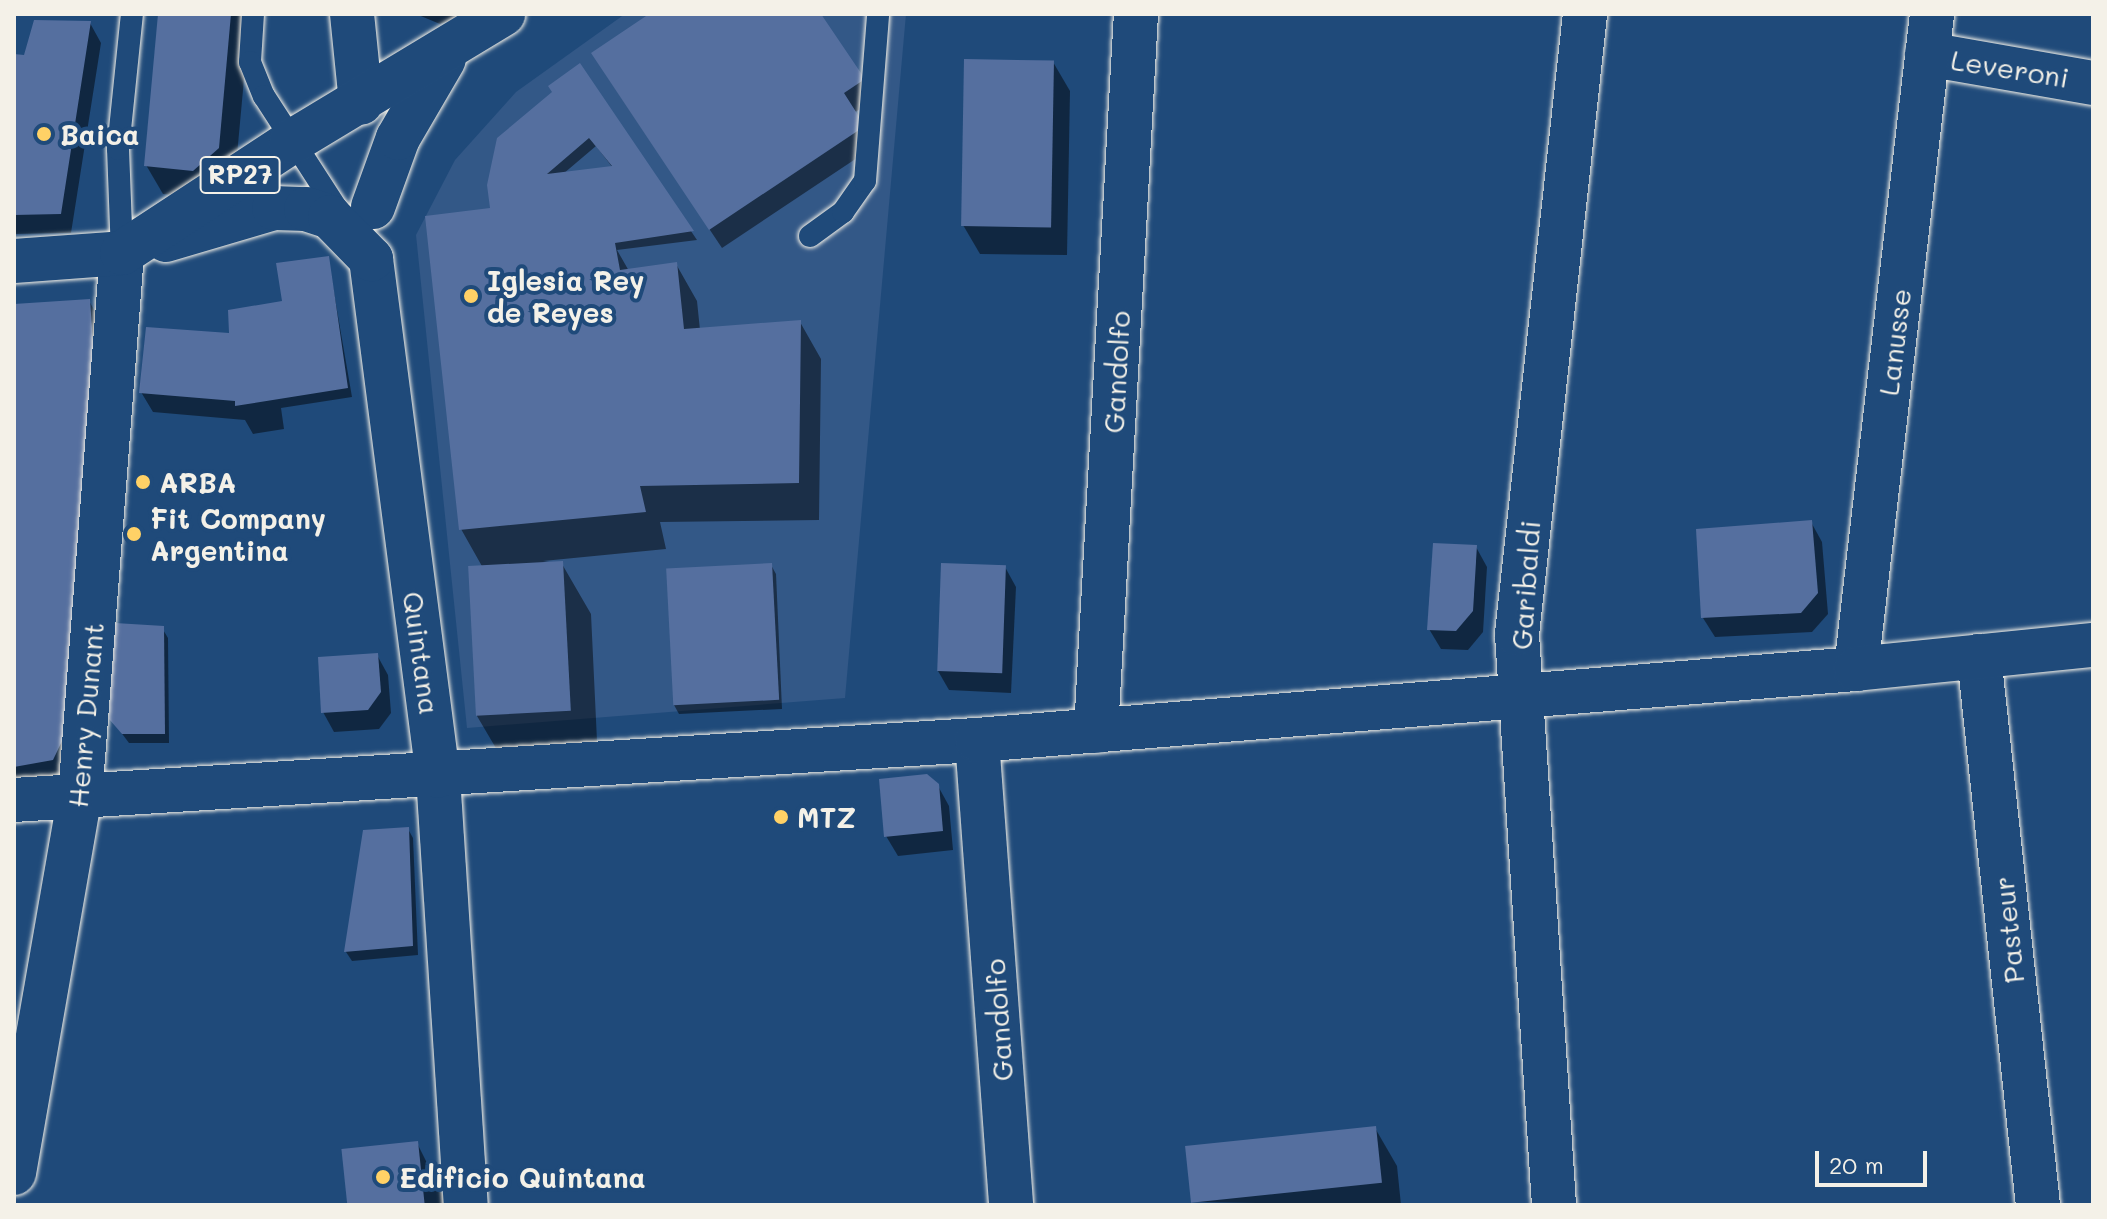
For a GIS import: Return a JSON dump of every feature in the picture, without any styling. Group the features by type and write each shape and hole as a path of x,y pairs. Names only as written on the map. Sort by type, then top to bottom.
{"street":[{"name":"Quintana","path":"352,14 373,207 371,259 438,776 466,1205"},
{"name":"RP27","path":"122,253 291,142 452,49 503,14"},
{"name":"Gandolfo","path":"1096,731 1136,14"},
{"name":"Garibaldi","path":"1554,1205 1517,634 1585,14"},
{"name":"Leveroni","path":"1924,25 2093,83"},
{"name":"Lanusse","path":"1856,669 1924,25"},
{"name":"RP27","path":"373,207 409,115 452,49"},
{"name":"RP27","path":"14,261 122,253 274,208 306,209 330,217 371,259"},
{"name":"Henry Dunant","path":"14,1173 80,796 122,253"},
{"path":"14,800 438,776 977,740 1856,669 2093,645"},
{"name":"Pasteur","path":"1979,656 2038,1205"},
{"name":"Gandolfo","path":"977,740 1011,1205"}],"lane":[{"path":"122,253 118,149 132,14"},
{"path":"253,14 250,62 291,142 371,259"},
{"path":"810,236 843,212 865,181 878,14"}],"shaded area":[{"path":"625,14 906,14 845,698 467,728 416,235 455,160 516,92"}],"building":[{"path":"158,14 231,14 219,148 193,171 144,166"},
{"path":"649,14 821,14 865,79 844,93 865,126 709,230 591,53"},
{"name":"Baica","path":"34,20 91,21 61,214 14,215 14,54 24,55"},
{"path":"964,59 1054,61 1051,228 961,226"},
{"path":"580,63 694,231 615,243 620,270 677,262 684,329 801,320 799,483 640,486 646,512 459,530 425,216 490,208 487,185 497,138 552,92 548,86","holes":["589,138 612,166 547,174"]},
{"path":"329,256 348,388 235,406 235,401 139,393 146,327 229,333 228,310 282,301 276,263"},
{"path":"90,299 94,358 63,739 53,760 14,767 14,304"},
{"path":"1812,520 1818,593 1801,613 1701,618 1696,529"},
{"path":"1433,543 1477,545 1473,611 1456,631 1427,630"},
{"path":"563,561 571,711 476,716 468,566"},
{"path":"772,563 779,700 673,705 666,569"},
{"path":"941,563 1006,565 1002,673 937,671"},
{"path":"115,623 164,626 165,734 122,734 109,719"},
{"path":"378,653 381,692 368,710 321,713 318,657"},
{"path":"927,774 939,784 943,831 884,837 879,779"},
{"path":"409,827 413,946 344,952 363,830"},
{"path":"1376,1126 1382,1183 1191,1203 1185,1146"},
{"name":"Edificio Quintana","path":"418,1141 425,1205 347,1205 341,1149"}],"place":[{"name":"Baica","path":"44,134"},
{"name":"Iglesia Rey de Reyes","path":"471,296"},
{"name":"ARBA","path":"143,482"},
{"name":"Fit Company Argentina","path":"134,534"},
{"name":"MTZ","path":"781,817"},
{"name":"Edificio Quintana","path":"383,1177"}]}
